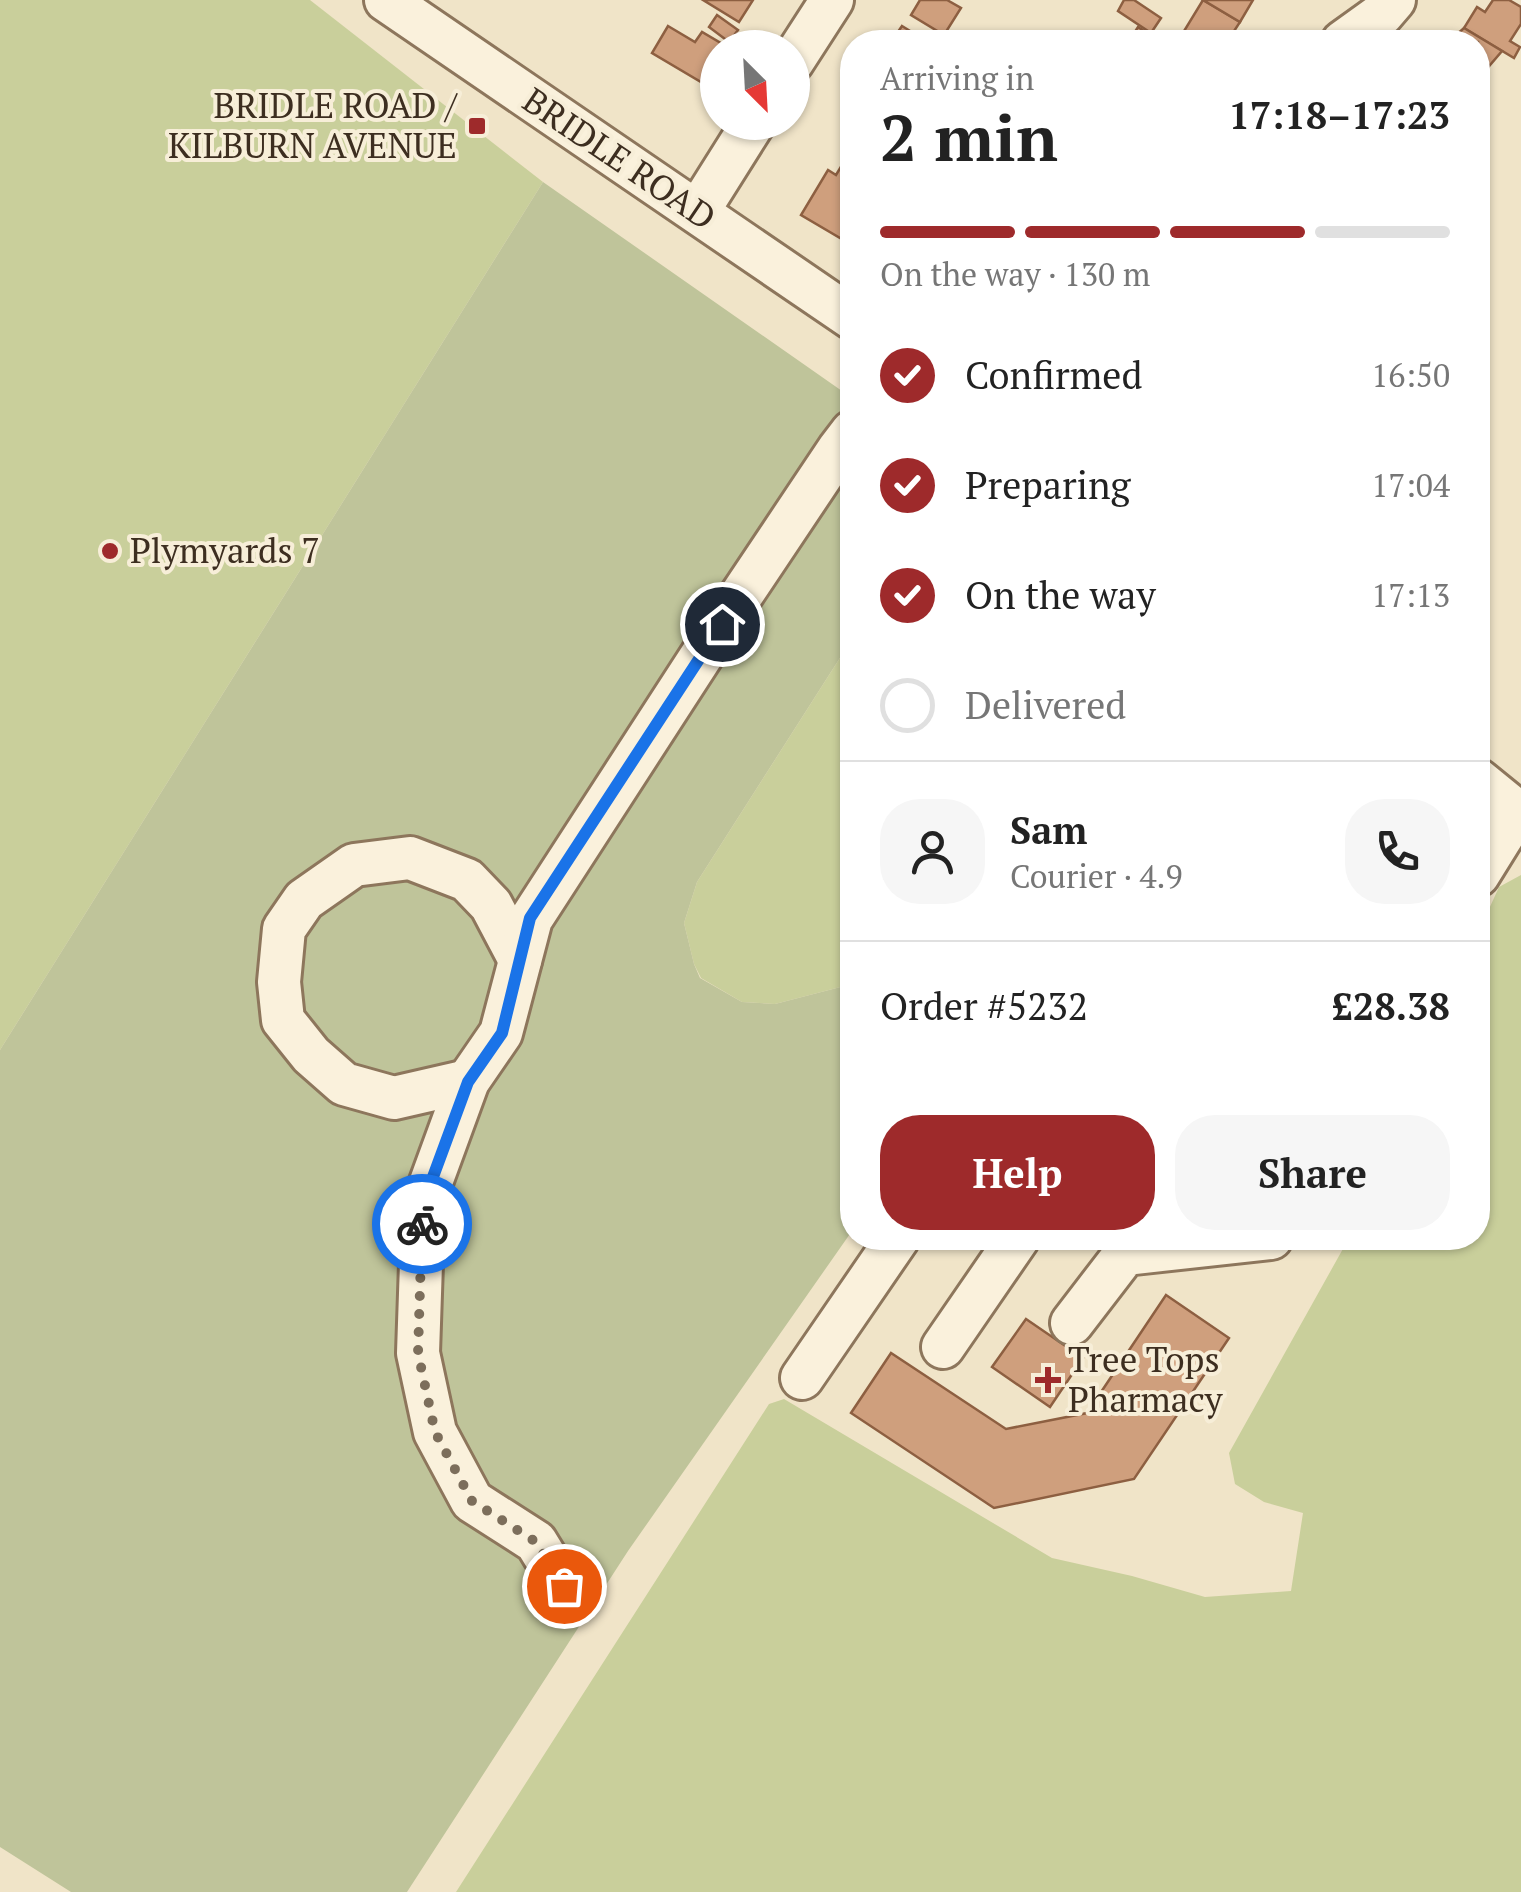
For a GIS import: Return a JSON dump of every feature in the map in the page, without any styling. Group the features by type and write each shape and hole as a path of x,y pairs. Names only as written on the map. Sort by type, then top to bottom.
{"street":[{"name":"BRIDLE ROAD","path":"386,0 840,310"},
{"path":"810,34 832,0"},
{"path":"1360,30 1394,0"},
{"path":"698,212 743,140"},
{"path":"564,1586 536,1542 472,1501 435,1432 418,1353 423,1204 468,1082 502,1033 530,918 840,448"},
{"path":"1490,790 1519,813 1490,857"},
{"path":"468,1082 394,1098 344,1084 311,1055 283,1020 279,982 284,928 304,900 354,864 410,858 466,880 491,906 520,960"},
{"path":"802,1378 890,1250"},
{"path":"943,1347 1010,1250"},
{"path":"1072,1323 1111,1250"}],"green space":[{"path":"0,0 310,0 543,182 0,1050"},
{"path":"543,182 840,390 840,658 697,882 684,923 700,978 742,1002 775,1004 840,987 840,1248 628,1551 407,1892 71,1892 0,1847 0,1050"},
{"path":"840,658 840,987 775,1004 742,1002 701,978 684,923 697,882"},
{"path":"1521,875 1521,1892 456,1892 769,1404 784,1399 1052,1558 1205,1597 1291,1591 1303,1513 1264,1502 1235,1484 1229,1453 1342,1250 1490,1250 1490,907 1499,887"}],"building":[{"path":"703,0 753,0 739,22"},
{"path":"920,0 947,0 961,8 947,30 936,30 911,15"},
{"path":"1124,0 1134,0 1161,18 1153,30 1146,30 1118,11"},
{"path":"1203,0 1240,22 1235,30 1185,30"},
{"path":"1203,0 1253,0 1240,22"},
{"path":"1493,0 1509,0 1521,7 1521,24 1510,41 1520,47 1514,58 1490,44 1490,30 1464,28 1477,7 1485,12"},
{"path":"717,15 738,30 713,30 709,27"},
{"path":"668,26 695,42 700,35 700,81 652,53"},
{"path":"1490,44 1502,51 1490,65"},
{"path":"840,168 840,238 801,215 828,170 836,175"},
{"path":"1166,1295 1229,1338 1134,1479 994,1508 851,1413 891,1353 1006,1429 1087,1413"},
{"path":"1026,1319 1083,1358 1050,1407 992,1367"}],"way so far":[{"path":"422,1224 418,1353 435,1432 472,1501 536,1542 564,1586"}],"place":[{"name":"BRIDLE ROAD / KILBURN AVENUE","path":"477,126"},
{"name":"Plymyards 7","path":"110,551"},
{"name":"Tree Tops Pharmacy","path":"1048,1380"}],"route":[{"path":"422,1224 423,1204 468,1082 502,1033 530,918 722,624"}]}
